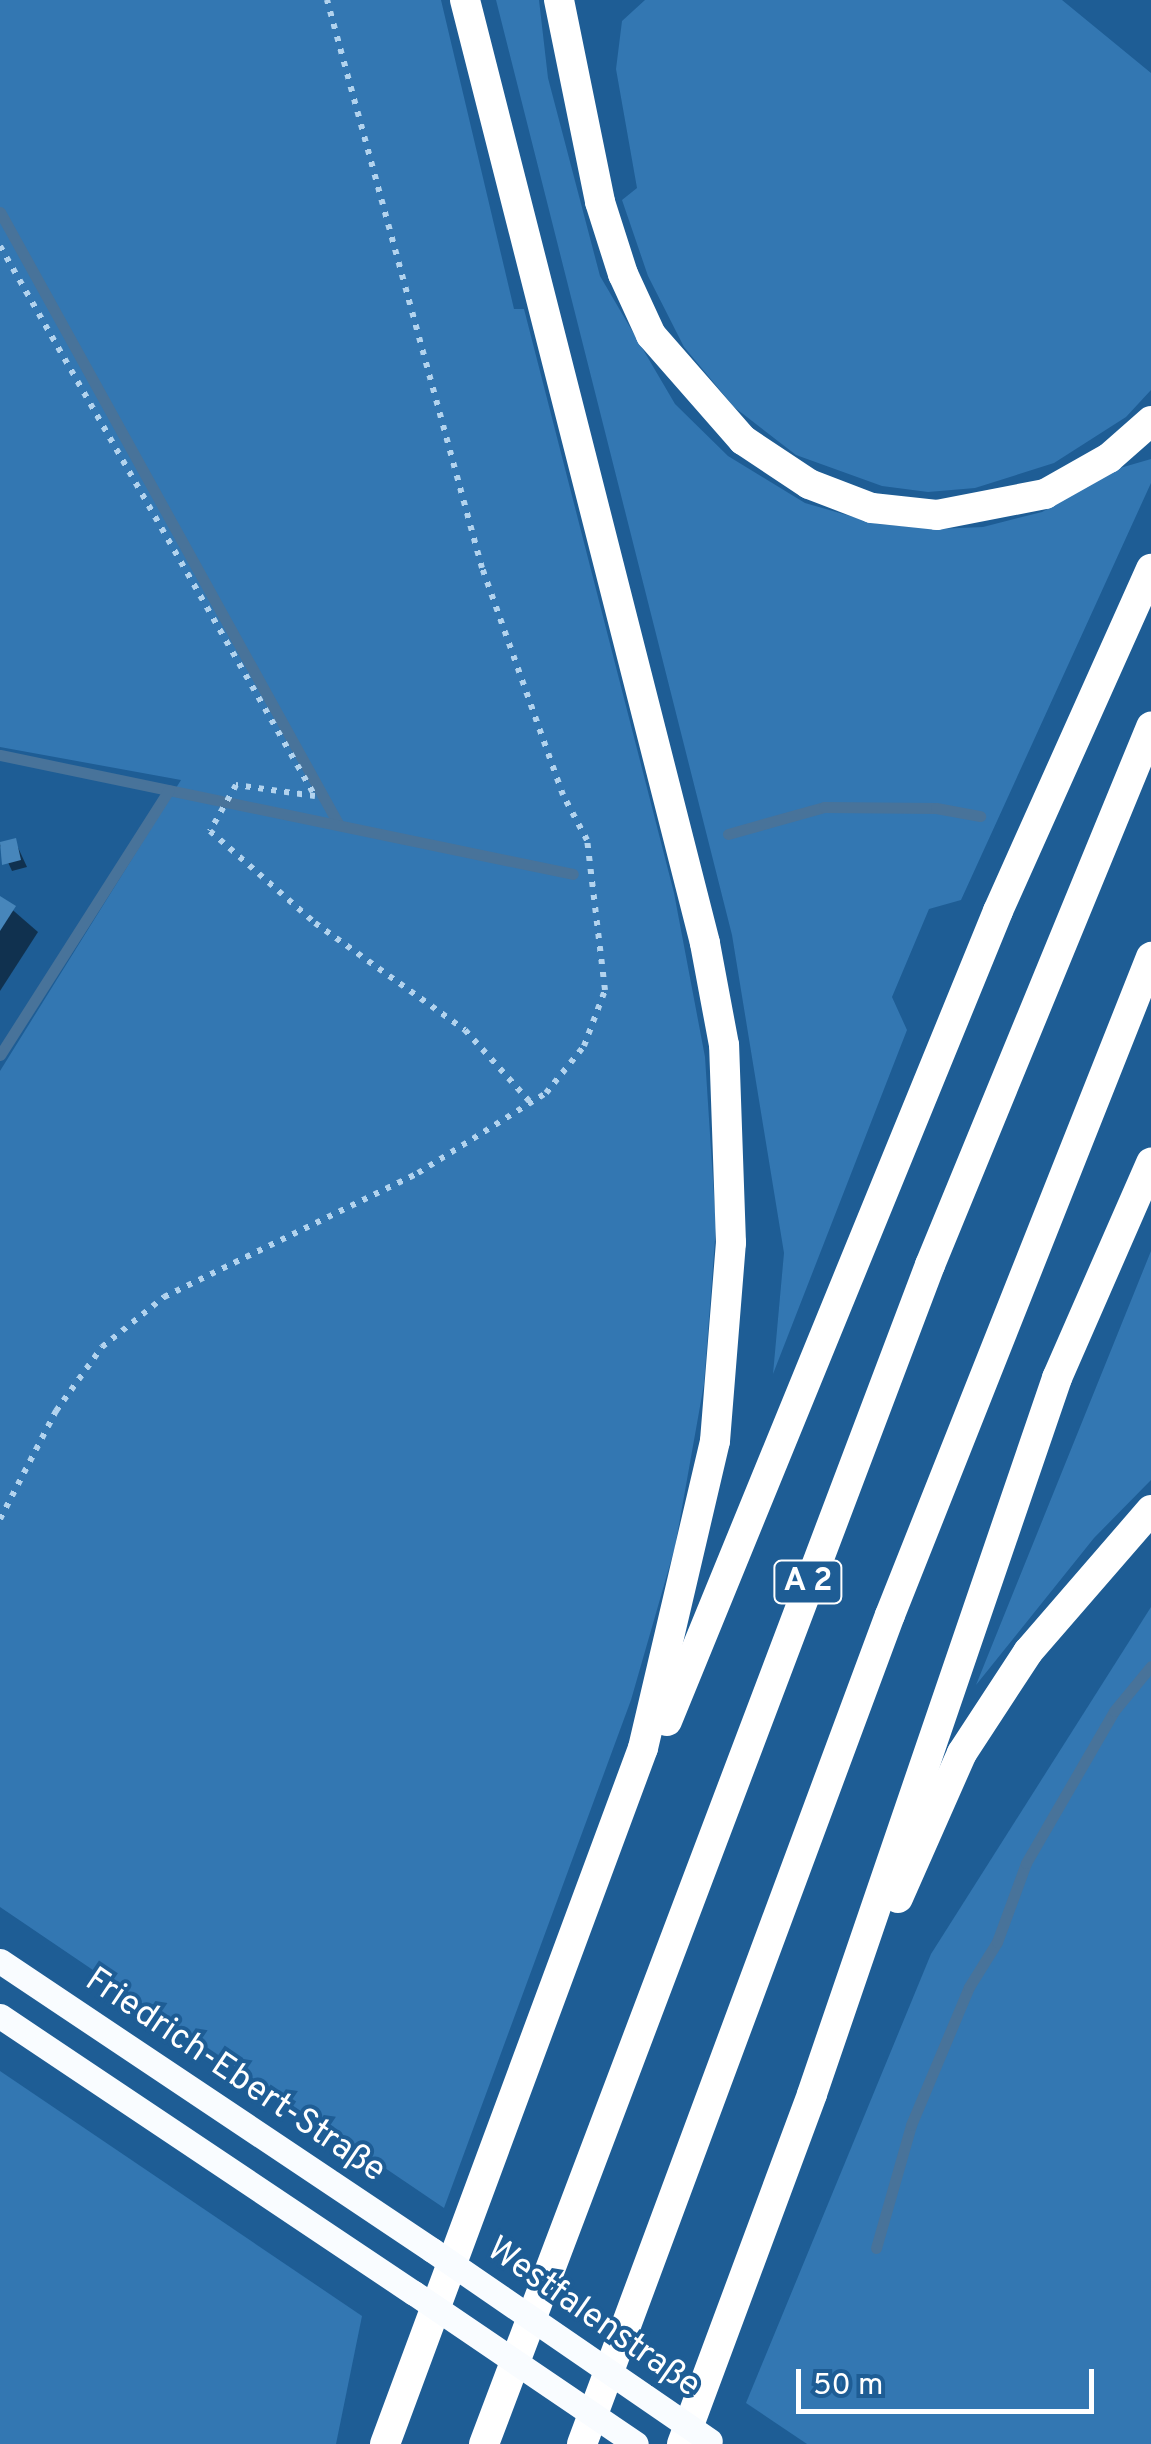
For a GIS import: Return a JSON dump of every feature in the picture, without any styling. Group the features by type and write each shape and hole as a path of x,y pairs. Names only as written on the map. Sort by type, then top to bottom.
{"highway":[{"path":"385,2444 643,1748 688,1575 715,1441 732,1243 724,1045 705,943 465,0"},
{"path":"560,0 600,202 624,274 651,335 744,440 809,484 872,508 936,515 1045,494 1108,458 1151,421"},
{"path":"533,2048 998,911 1151,569"},
{"name":"A 2","path":"484,2444 930,1265 1151,727"},
{"name":"A 2","path":"582,2444 911,1561 1151,957"},
{"path":"702,2443 812,2094 1057,1378 1151,1163"},
{"path":"812,2094 962,1752 1028,1652 1151,1510"}],"main road":[{"name":"Friedrich-Ebert-Straße","path":"0,1961 432,2250"},
{"path":"0,2016 636,2444"},
{"name":"Westfalenstraße","path":"432,2250 702,2443"}],"path":[{"path":"0,1520 56,1411 102,1347 164,1297 418,1173 531,1103 584,1046 605,990 588,840 563,794 482,568 328,0"},
{"path":"0,246 315,796 236,785 210,831 315,923 465,1030 531,1103"}],"shaded area":[{"path":"0,0 441,0 514,309 524,309 674,893 705,1057 716,1227 704,1384 675,1547 631,1700 444,2208 0,1907 0,1071 181,780 0,747"},
{"path":"496,0 539,0 548,78 600,276 675,404 728,456 805,503 878,524 937,529 983,527 1042,512 1120,468 1151,459 1151,483 961,900 929,909 892,997 907,1030 773,1374 784,1253 732,935"},
{"path":"645,0 1062,0 1151,73 1151,390 1126,417 1054,463 975,488 928,492 882,486 796,455 734,407 684,347 648,276 622,200 637,188 616,69 622,21"},
{"path":"1151,1251 1151,1480 1094,1538 976,1685"},
{"path":"1151,1607 1151,2444 807,2444 746,2403 931,1954"},
{"path":"0,2071 362,2316 336,2444 0,2444"}],"building":[{"path":"16,838 21,860 2,865 0,842"},
{"path":"0,896 16,906 0,931"}],"waterway":[{"path":"0,212 339,825"},
{"path":"0,755 573,874"},
{"path":"0,1055 169,790"},
{"path":"728,834 824,807 936,808 980,816"},
{"path":"876,2248 911,2125 969,1987 997,1942 1026,1863 1114,1711 1151,1666"}]}
